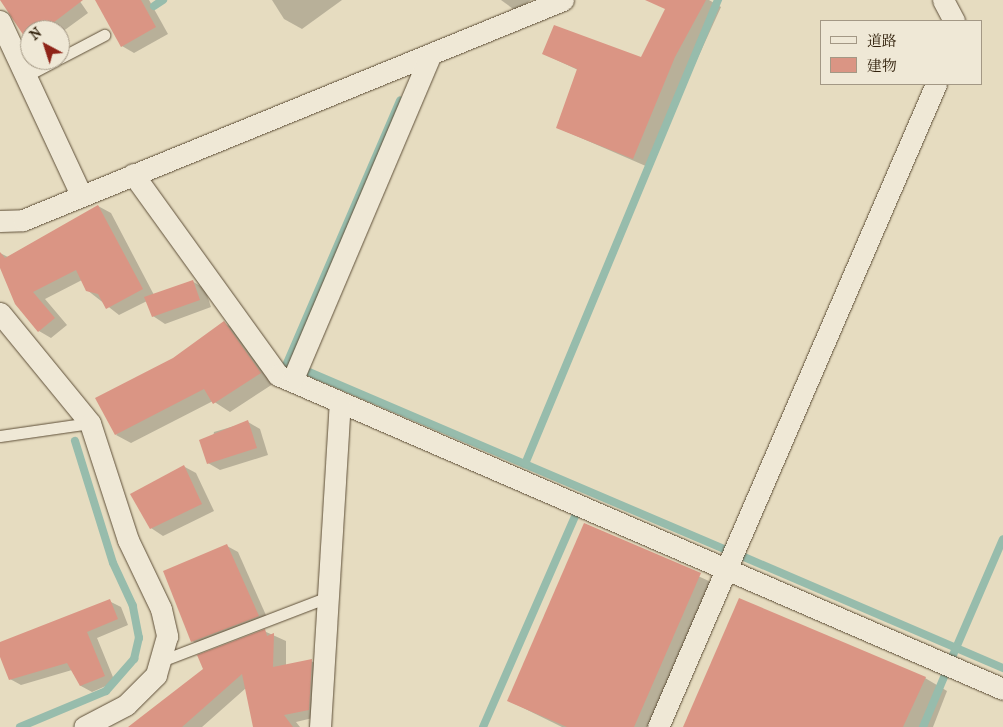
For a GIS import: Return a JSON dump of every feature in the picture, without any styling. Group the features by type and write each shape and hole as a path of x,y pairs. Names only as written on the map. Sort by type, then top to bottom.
{"street":[{"path":"0,221 23,220 562,0"},
{"path":"943,0 953,20"},
{"path":"0,21 81,195"},
{"path":"292,381 431,54"},
{"path":"658,727 936,85"},
{"path":"133,174 278,374 340,403 1003,689"},
{"path":"0,312 90,423 128,540 161,609 167,636 164,660 126,705 84,727"},
{"path":"320,727 340,403"}],"lane":[{"path":"70,53 104,35"},
{"path":"26,76 37,70"},
{"path":"0,436 90,423"},
{"path":"164,660 328,597"}],"building":[{"path":"0,0 83,0 57,20 20,20 20,30"},
{"path":"95,0 141,0 156,27 121,47"},
{"path":"645,0 706,0 675,57 633,159 556,128 577,69 542,54 554,25 641,57 665,9"},
{"path":"98,205 143,289 106,309 98,294 86,291 76,270 33,292 55,318 38,332 15,304 0,268 0,252 5,258"},
{"path":"193,280 200,300 152,317 144,297"},
{"path":"224,321 261,373 213,404 204,389 115,435 95,398 173,358"},
{"path":"248,420 257,448 207,464 199,440"},
{"path":"184,465 202,504 150,529 130,494"},
{"path":"584,523 701,573 634,727 567,727 507,701"},
{"path":"227,544 259,616 191,642 163,571"},
{"path":"739,598 926,677 903,727 683,727"},
{"path":"110,599 118,619 87,632 105,676 80,686 67,663 9,680 0,657 0,642"},
{"path":"265,629 267,636 274,633 273,667 312,659 309,710 284,715 293,727 253,727 242,674 182,727 128,727 203,669 197,655"}],"waterway":[{"path":"154,6 163,0"},
{"path":"525,464 718,0"},
{"path":"287,363 400,100"},
{"path":"309,372 724,549"},
{"path":"20,727 106,691 134,659 139,638 133,606 113,563 75,441"},
{"path":"483,727 576,514"},
{"path":"953,655 1003,539"},
{"path":"744,557 1003,668"},
{"path":"923,727 944,677"}]}
